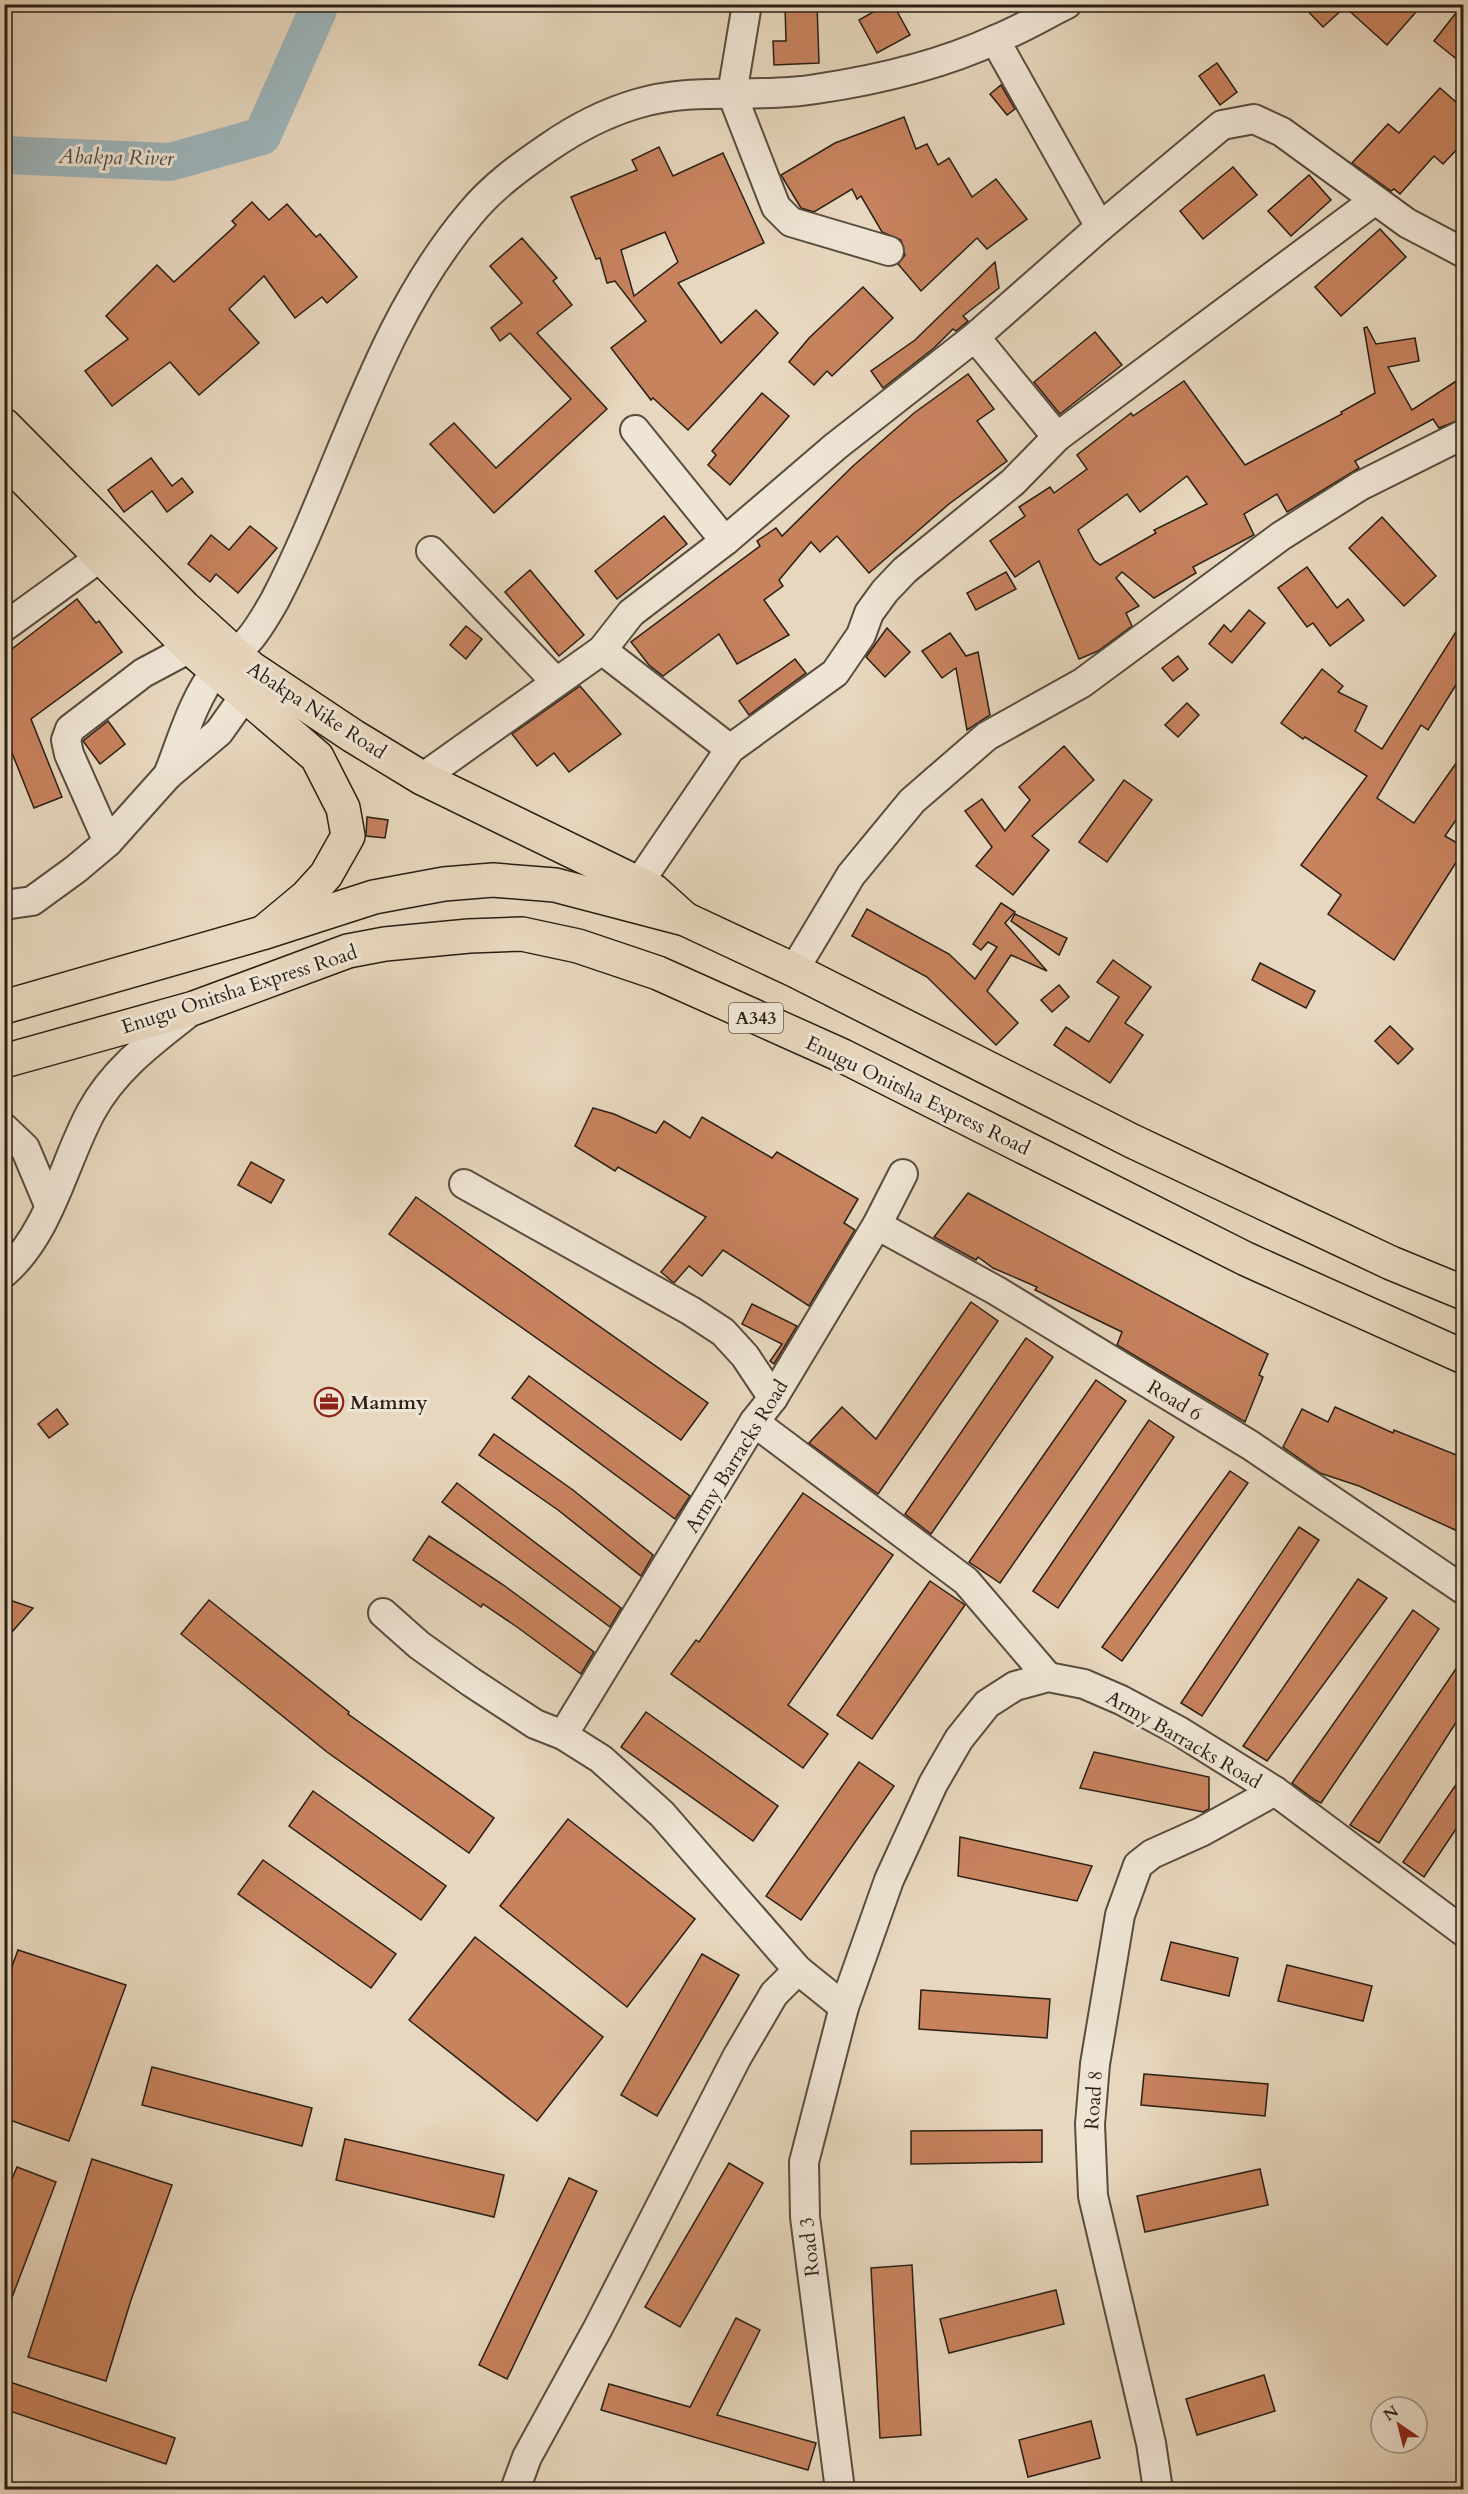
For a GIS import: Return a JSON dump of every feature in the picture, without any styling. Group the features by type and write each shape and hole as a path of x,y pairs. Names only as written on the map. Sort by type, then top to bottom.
{"main road":[{"name":"Abakpa Nike Road","path":"4,424 243,673"},
{"name":"Abakpa Nike Road","path":"4,458 190,648 243,673 422,778 654,891 685,920"},
{"path":"243,673 317,757 343,808 348,836 320,883 262,933"},
{"path":"4,1007 262,933 374,897 444,884 493,880 555,885 685,920 794,970 1132,1141 1391,1263 1464,1293"},
{"name":"Enugu Onitsha Express Road","path":"4,1061 194,1008 348,951 385,944 469,936 522,934 578,946 658,973 843,1056 1246,1259 1464,1357"}],"street":[{"path":"747,4 732,94 776,207 791,222 889,251"},
{"path":"4,905 32,901 108,842 168,775 197,702 243,673 304,540 396,327 441,254 470,213 501,183 565,136 633,104 675,94 814,90 881,77 925,66 995,40 1067,4"},
{"path":"995,40 1100,227"},
{"path":"422,778 602,650 631,613 725,541 836,446 975,337 1100,227 1222,125 1238,120 1254,119 1282,132 1407,223 1464,253"},
{"path":"638,884 730,749 835,673 861,636 869,613 885,591 905,570 1013,482 1057,437 1375,200"},
{"path":"975,337 1057,437"},
{"path":"635,430 725,541"},
{"path":"794,970 851,875 905,809 987,736 1082,683 1281,536 1360,486 1436,445 1464,434"},
{"path":"431,551 556,682"},
{"path":"4,627 102,556"},
{"path":"108,842 69,754 66,740 70,729 143,673 190,648"},
{"path":"602,650 730,749"},
{"path":"4,1273 15,1264 38,1231 92,1110 109,1085 151,1043 194,1008"},
{"path":"4,1128 26,1148 49,1205"},
{"name":"Army Barracks Road","path":"563,1735 754,1422 773,1398 877,1225 903,1174"},
{"path":"464,1184 691,1311 723,1332 745,1356 773,1398"},
{"name":"Road 6","path":"877,1225 997,1291 1250,1445 1464,1590"},
{"path":"754,1422 966,1581 1048,1677"},
{"path":"383,1613 419,1645 471,1682 535,1724 563,1735 601,1759 662,1814 798,1970 844,2007"},
{"name":"Army Barracks Road","path":"844,2007 910,1831 959,1739 987,1704 1015,1686 1048,1677 1084,1684 1121,1700 1179,1731 1275,1791 1464,1932"},
{"name":"Road 8","path":"1158,2490 1151,2442 1093,2196 1090,2124 1095,2064 1120,1915 1138,1865 1152,1854 1202,1832 1275,1791"},
{"path":"515,2490 528,2457 737,2057 774,1994 798,1970"},
{"name":"Road 3","path":"840,2490 807,2228 804,2162 844,2007"}],"building":[{"path":"785,4 817,4 819,63 774,65 773,41 786,41"},
{"path":"887,4 893,4 910,35 877,53 859,20"},
{"path":"1301,4 1423,4 1387,45 1345,7 1323,27"},
{"path":"1464,4 1464,65 1434,41"},
{"path":"1217,63 1237,92 1220,105 1199,76"},
{"path":"1001,85 1015,109 1007,115 990,94"},
{"path":"1440,88 1464,109 1464,142 1443,164 1434,156 1400,194 1394,189 1391,191 1352,163 1388,124 1399,133"},
{"path":"904,117 916,149 927,144 938,165 949,158 972,197 996,179 1027,219 987,249 977,238 921,291 898,264 905,255 901,240 882,232 861,196 857,199 852,189 814,212 801,208 781,175 835,143"},
{"path":"659,147 673,176 723,153 764,243 678,283 721,343 756,310 778,333 688,430 653,398 651,400 611,348 646,321 615,281 607,283 600,258 596,259 571,197 637,170 632,160","holes":["665,232 678,262 634,296 621,250"]},
{"path":"1233,167 1257,195 1203,239 1180,211"},
{"path":"1309,175 1331,200 1291,236 1268,211"},
{"path":"252,202 269,220 287,204 316,237 320,234 357,277 327,303 322,297 295,318 264,276 229,309 259,343 199,395 170,362 112,406 85,371 128,339 106,316 157,265 174,282 236,225 232,221"},
{"path":"1380,229 1406,257 1341,316 1315,287"},
{"path":"522,238 557,278 553,281 572,305 537,333 607,409 494,513 430,444 454,423 496,468 571,399 510,333 500,341 491,328 522,303 490,266"},
{"path":"995,262 999,288 963,316 968,321 956,331 953,329 934,348 883,388 871,371 915,340"},
{"path":"863,287 893,318 832,376 827,371 814,385 789,362 809,338"},
{"path":"1367,327 1376,344 1415,338 1419,361 1388,367 1412,410 1464,376 1464,418 1439,428 1433,419 1355,461 1359,468 1287,512 1277,494 1244,514 1254,535 1193,567 1196,573 1154,598 1122,572 1116,578 1139,606 1126,613 1132,626 1098,651 1079,659 1039,561 1015,577 990,541 1025,516 1019,507 1050,487 1054,493 1087,469 1077,455 1131,413 1133,416 1184,381 1245,465 1342,414 1341,412 1375,393 1364,328","holes":["1187,476 1207,504 1154,530 1156,533 1100,565 1094,560 1078,530 1127,494 1140,512"]},
{"path":"1095,332 1122,365 1060,414 1034,382"},
{"path":"968,374 994,409 977,421 1007,461 949,504 869,573 837,536 820,552 811,542 779,580 783,586 764,600 789,635 737,664 719,634 663,676 649,665 631,642 760,546 757,541 776,528 782,536 853,466 914,413"},
{"path":"762,393 789,416 730,485 708,465 716,455 712,451"},
{"path":"151,458 172,486 182,478 193,492 167,512 152,491 124,512 108,490"},
{"path":"664,516 687,544 617,599 595,571"},
{"path":"1382,517 1436,576 1404,606 1349,548"},
{"path":"250,526 277,548 238,593 216,574 210,582 188,564 211,535 229,550"},
{"path":"1307,567 1337,608 1348,599 1364,620 1330,646 1313,623 1307,627 1278,588"},
{"path":"530,570 584,635 559,656 505,592"},
{"path":"1006,572 1016,589 976,610 967,593"},
{"path":"77,599 96,623 99,621 122,652 31,719 62,797 34,808 4,733 4,655"},
{"path":"1249,610 1265,623 1232,663 1209,644 1224,625 1231,632"},
{"path":"1464,619 1464,672 1428,730 1421,725 1377,798 1414,823 1464,752 1464,808 1445,836 1464,847 1464,850 1394,960 1328,914 1341,895 1301,865 1367,776 1305,737 1303,739 1281,723 1322,669 1343,686 1338,692 1367,706 1355,731 1382,749"},
{"path":"466,626 482,639 466,659 450,645"},
{"path":"887,628 910,652 885,677 866,657"},
{"path":"950,633 966,656 978,652 990,715 967,730 956,668 942,678 922,651"},
{"path":"1178,656 1188,669 1173,681 1162,668"},
{"path":"795,659 806,673 749,715 739,701"},
{"path":"580,686 621,734 569,772 554,753 537,766 512,734"},
{"path":"1187,703 1199,715 1178,737 1165,725"},
{"path":"108,721 125,744 100,764 83,741"},
{"path":"1064,746 1094,780 1032,836 1049,850 1013,895 976,866 992,847 965,811 982,799 1005,831 1030,800 1019,787"},
{"path":"1124,780 1152,800 1107,862 1079,842"},
{"path":"367,817 388,820 385,838 366,836"},
{"path":"1001,903 1015,912 1005,923 1047,971 1011,955 987,991 1018,1023 996,1045 927,977 852,936 867,909 949,954 975,979 997,947 988,942 981,950 973,944"},
{"path":"1015,914 1067,938 1059,955 1011,921"},
{"path":"1113,960 1151,987 1125,1023 1143,1035 1110,1083 1054,1045 1066,1027 1089,1042 1119,997 1097,982"},
{"path":"1260,963 1315,991 1306,1008 1252,980"},
{"path":"1059,985 1069,997 1052,1012 1041,1000"},
{"path":"1390,1026 1413,1049 1398,1064 1375,1041"},
{"path":"593,1108 614,1114 656,1133 664,1121 690,1138 702,1117 772,1158 777,1152 858,1199 844,1223 855,1230 809,1306 723,1250 702,1276 689,1266 674,1283 661,1272 706,1217 618,1167 615,1171 575,1146"},
{"path":"251,1162 284,1180 271,1203 238,1185"},
{"path":"968,1193 1268,1354 1259,1375 1263,1377 1245,1422 1117,1345 1122,1332 1035,1290 1037,1287 993,1268 978,1257 976,1260 934,1237"},
{"path":"416,1197 708,1403 681,1440 389,1234"},
{"path":"971,1302 998,1321 878,1494 809,1443 842,1407 876,1439"},
{"path":"752,1304 797,1326 774,1364 770,1361 782,1344 742,1324"},
{"path":"1026,1338 1053,1357 931,1534 905,1514"},
{"path":"529,1376 690,1496 675,1519 512,1398"},
{"path":"1096,1380 1126,1401 1000,1583 969,1562"},
{"path":"1335,1407 1393,1433 1394,1430 1464,1458 1464,1534 1359,1486 1320,1473 1283,1447 1302,1409 1328,1422"},
{"path":"57,1409 68,1424 49,1438 38,1424"},
{"path":"1149,1420 1174,1437 1058,1608 1033,1591"},
{"path":"494,1434 573,1490 653,1555 641,1576 558,1510 479,1455"},
{"path":"1230,1471 1248,1483 1122,1661 1102,1647"},
{"path":"457,1483 621,1608 610,1627 442,1502"},
{"path":"803,1493 893,1555 788,1705 828,1734 803,1768 671,1674 696,1640 699,1642"},
{"path":"1299,1527 1319,1540 1202,1716 1181,1703"},
{"path":"429,1536 502,1584 594,1652 581,1674 517,1627 483,1604 481,1607 413,1560"},
{"path":"1358,1579 1387,1598 1267,1761 1243,1746"},
{"path":"930,1581 965,1605 872,1739 837,1715"},
{"path":"4,1598 33,1608 4,1641"},
{"path":"209,1600 349,1712 348,1714 494,1818 469,1853 327,1752 181,1634"},
{"path":"1413,1610 1439,1629 1321,1803 1292,1783"},
{"path":"1464,1657 1464,1710 1379,1843 1350,1825"},
{"path":"646,1712 778,1806 753,1841 621,1747"},
{"path":"1094,1752 1209,1777 1209,1809 1203,1812 1080,1788"},
{"path":"859,1762 894,1786 801,1920 766,1896"},
{"path":"1464,1773 1464,1817 1424,1877 1403,1862"},
{"path":"313,1791 446,1886 421,1920 289,1826"},
{"path":"568,1819 695,1919 627,2007 500,1906"},
{"path":"960,1837 1092,1866 1077,1901 958,1876"},
{"path":"263,1860 396,1954 371,1988 238,1894"},
{"path":"475,1937 603,2037 537,2121 409,2020"},
{"path":"1171,1942 1238,1958 1229,1996 1161,1980"},
{"path":"18,1950 126,1985 69,2141 4,2118 4,1988"},
{"path":"702,1954 739,1975 657,2116 621,2095"},
{"path":"1287,1965 1372,1986 1363,2021 1278,2001"},
{"path":"921,1990 1050,1999 1047,2038 919,2029"},
{"path":"152,2067 312,2108 302,2146 142,2105"},
{"path":"1144,2074 1268,2084 1265,2116 1141,2105"},
{"path":"1042,2130 1042,2162 911,2164 911,2131"},
{"path":"345,2139 504,2175 494,2217 336,2180"},
{"path":"92,2159 172,2185 131,2300 106,2381 28,2357"},
{"path":"729,2163 763,2183 680,2327 645,2307"},
{"path":"17,2167 56,2182 6,2313 4,2198"},
{"path":"1260,2169 1268,2205 1145,2232 1137,2196"},
{"path":"569,2178 597,2191 507,2379 479,2365"},
{"path":"912,2265 921,2435 880,2438 871,2268"},
{"path":"1056,2290 1064,2324 949,2353 940,2319"},
{"path":"736,2318 760,2330 717,2415 816,2443 808,2470 601,2410 609,2384 690,2407"},
{"path":"1264,2375 1275,2411 1197,2435 1186,2399"},
{"path":"4,2380 175,2438 166,2464 4,2409"},
{"path":"1091,2421 1100,2458 1028,2477 1019,2440"}],"waterway":[{"name":"Abakpa River","path":"4,155 170,162 262,136 318,10 317,4"}],"place":[{"name":"Mammy","path":"329,1402"}]}
